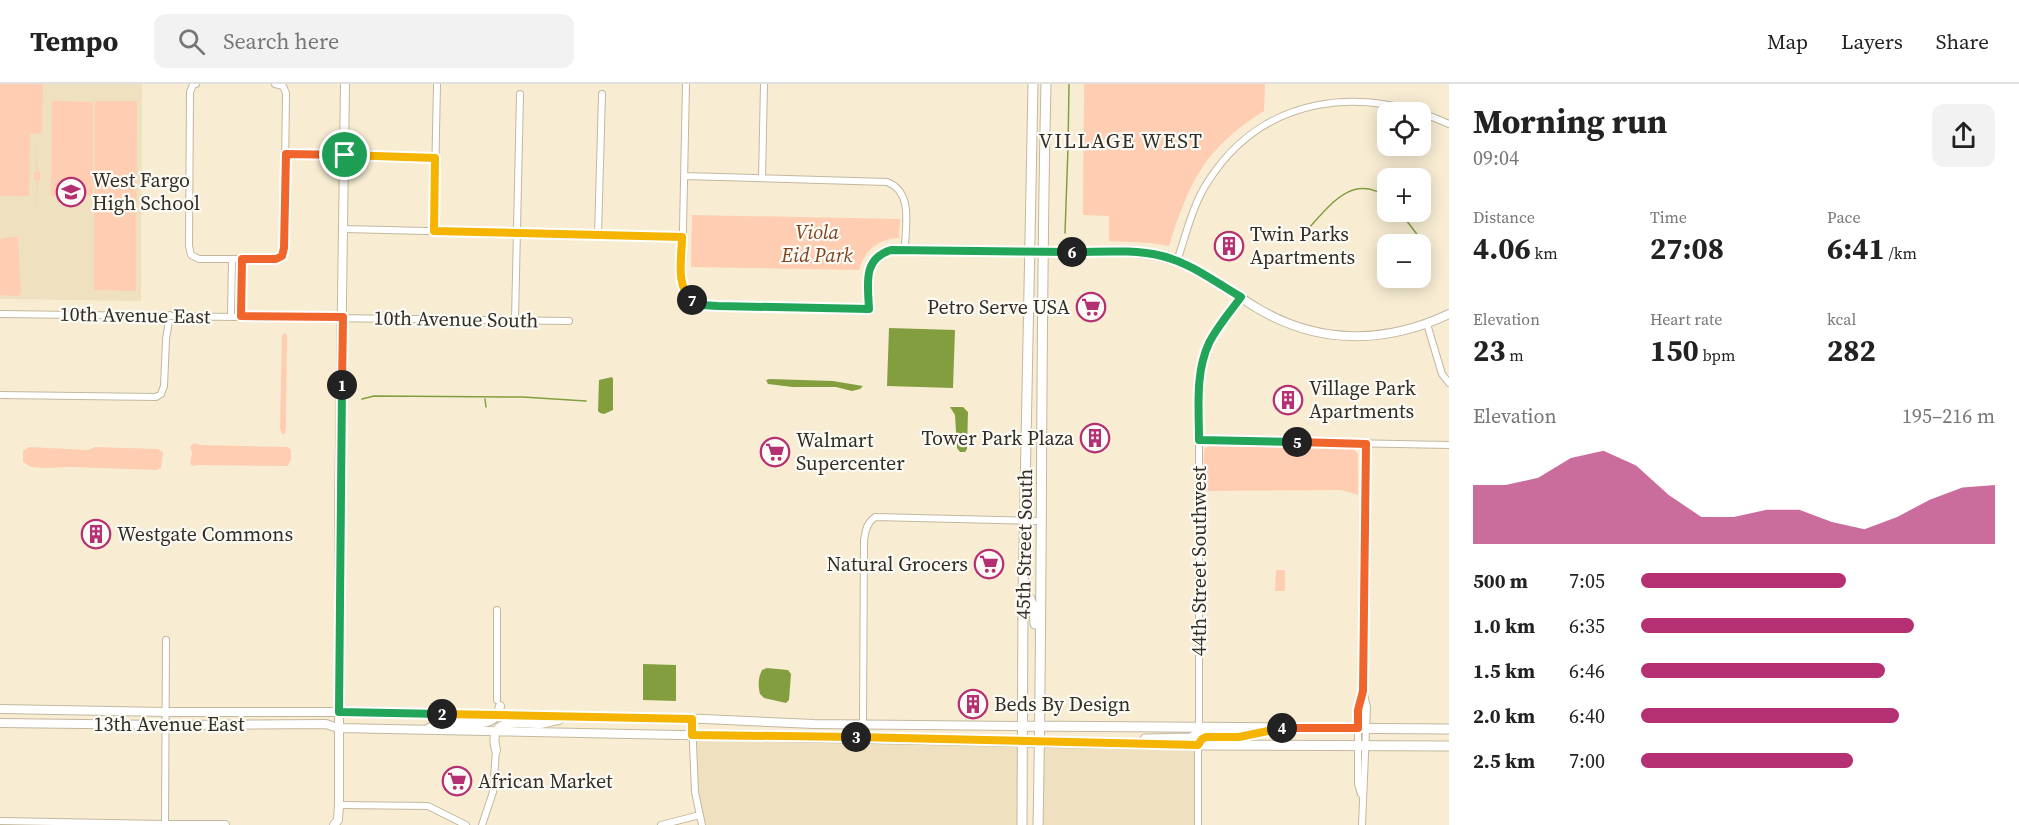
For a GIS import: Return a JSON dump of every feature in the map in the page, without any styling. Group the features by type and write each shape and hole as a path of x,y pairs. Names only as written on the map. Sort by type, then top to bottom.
{"main road":[{"path":"334,825 338,820 339,805 339,513 345,84"},
{"name":"45th Street South","path":"1023,825 1023,596 1033,84"},
{"name":"45th Street South","path":"1038,825 1042,251 1046,84"},
{"path":"1029,251 1148,254 1177,261 1195,269 1256,308 1289,325 1316,333 1378,335 1399,333 1449,314"},
{"path":"1028,314 1032,340 1031,373 1036,383 1041,386"},
{"path":"1027,385 1036,393 1037,442 1042,457"},
{"path":"1024,552 1028,560 1030,592 1034,596 1041,597"},
{"path":"1023,596 1030,599 1035,610 1035,634 1040,669"},
{"path":"479,714 489,712 499,703"},
{"path":"423,730 444,723 488,723 497,715 499,703"},
{"path":"499,703 508,713 515,716"},
{"name":"13th Avenue East","path":"0,709 572,717"},
{"path":"496,750 494,735 499,728 509,723 544,724 572,717 863,725 1449,729"},
{"name":"13th Avenue East","path":"0,723 326,724 338,728 423,730"},
{"path":"790,736 802,733 854,733 860,732 863,725"},
{"path":"1120,743 1153,738 1191,738 1198,734 1199,728"},
{"path":"1198,745 1206,737 1239,737 1277,729"},
{"path":"423,730 468,731 494,735 513,732 1198,745 1449,746"},
{"path":"496,750 502,736 513,732"},
{"path":"165,824 225,825"}],"street":[{"path":"195,84 190,92 189,246 191,255 199,259 276,259 282,256 284,248 286,93 283,86 275,84"},
{"path":"434,231 437,84"},
{"path":"686,84 682,285 688,297 694,302 710,306 869,309 870,266 874,259 882,253 905,249 1029,251"},
{"path":"762,178 764,84"},
{"path":"598,235 602,93"},
{"path":"515,320 520,94"},
{"path":"1177,261 1208,181 1244,139 1262,124 1306,104 1324,99 1370,98 1409,105 1449,124"},
{"path":"286,154 435,158"},
{"path":"684,176 874,181 893,185 902,193 904,199 905,249"},
{"path":"344,229 682,237"},
{"path":"231,316 232,259"},
{"path":"241,316 242,259"},
{"name":"44th Street Southwest","path":"1199,728 1199,384 1209,343 1241,297"},
{"name":"10th Avenue East","path":"0,314 343,317"},
{"path":"0,395 153,398 159,396 164,386 166,339 171,315"},
{"name":"10th Avenue South","path":"343,317 569,321"},
{"path":"1427,324 1442,374 1449,383"},
{"path":"1199,440 1449,445"},
{"path":"1362,825 1362,800 1358,784 1362,728 1367,707 1363,691 1366,444"},
{"path":"863,725 864,540 866,527 875,518 1041,521"},
{"path":"497,610 499,703"},
{"path":"0,821 165,824 165,640"},
{"path":"692,719 695,792 702,825"},
{"path":"1198,745 1198,825"},
{"path":"482,825 493,792 496,750"},
{"path":"339,805 428,806 466,825"},
{"path":"661,825 700,815"}],"shaded area":[{"name":"West Fargo High School","path":"0,84 142,84 141,301 0,299"},
{"path":"889,328 955,330 953,388 887,386"},
{"path":"612,377 613,410 604,414 600,413 598,411 599,380"},
{"path":"766,380 833,381 863,386 852,391 836,387 793,387 768,384"},
{"path":"950,407 963,407 968,412 965,452 960,452 957,448 955,415"},
{"path":"643,664 676,665 676,701 643,700"},
{"path":"767,668 788,670 791,674 789,700 786,703 764,698 760,694 760,676 762,670"},
{"path":"697,738 1019,744 1019,825 706,825 698,783"},
{"path":"1042,743 1195,748 1195,825 1041,825"}],"green space":[{"path":"0,84 43,84 42,133 30,134 29,196 0,196"},
{"path":"1084,84 1265,84 1264,111 1227,139 1202,168 1184,203 1169,246 1109,241 1109,216 1083,215"},
{"path":"52,101 93,102 93,196 51,196"},
{"path":"95,101 137,101 136,291 94,290"},
{"path":"36,137 37,171 40,172 40,180 37,181 37,215 36,181 34,180"},
{"name":"Viola Eid Park","path":"692,215 900,219 899,238 879,243 873,247 859,270 691,267"},
{"path":"18,237 21,293 18,296 0,295 0,239"},
{"path":"285,333 287,335 286,427 285,434 282,434 280,428 282,335"},
{"path":"194,443 288,447 291,450 291,459 288,466 193,466 190,464 192,453 190,447"},
{"path":"1210,446 1354,449 1358,454 1358,495 1341,490 1207,491 1203,489 1204,450"},
{"path":"29,447 88,450 95,447 158,449 163,452 161,468 157,470 45,468 31,467 23,462 23,451"},
{"path":"1276,570 1285,570 1285,591 1275,591"}],"waterway":[{"path":"1065,233 1069,84"},
{"path":"1308,229 1343,195 1364,188 1377,192"},
{"path":"1408,222 1417,234"},
{"path":"362,399 374,396 523,397 586,401"},
{"path":"485,399 486,407"}],"place":[{"name":"West Fargo High School","path":"71,192"},
{"name":"Twin Parks Apartments","path":"1229,246"},
{"name":"Petro Serve USA","path":"1091,307"},
{"name":"Village Park Apartments","path":"1288,400"},
{"name":"Tower Park Plaza","path":"1095,438"},
{"name":"Walmart Supercenter","path":"775,452"},
{"name":"Westgate Commons","path":"96,534"},
{"name":"Natural Grocers","path":"989,564"},
{"name":"Beds By Design","path":"973,704"},
{"name":"African Market","path":"457,781"}],"district":[{"name":"VILLAGE WEST","path":"1121,140"}],"route":[{"path":"286,154 345,155 435,158 434,231 682,237 682,285 688,297 701,305 869,309 870,266 874,259 891,250 1148,254 1177,261 1195,269 1241,297 1209,343 1203,362 1199,384 1199,440 1366,444 1363,691 1358,710 1358,728 1277,729 1239,737 1206,737 1198,745 692,735 692,719 339,712 339,513 343,317 241,316 241,308 242,259 276,259 282,256 286,154"}]}
